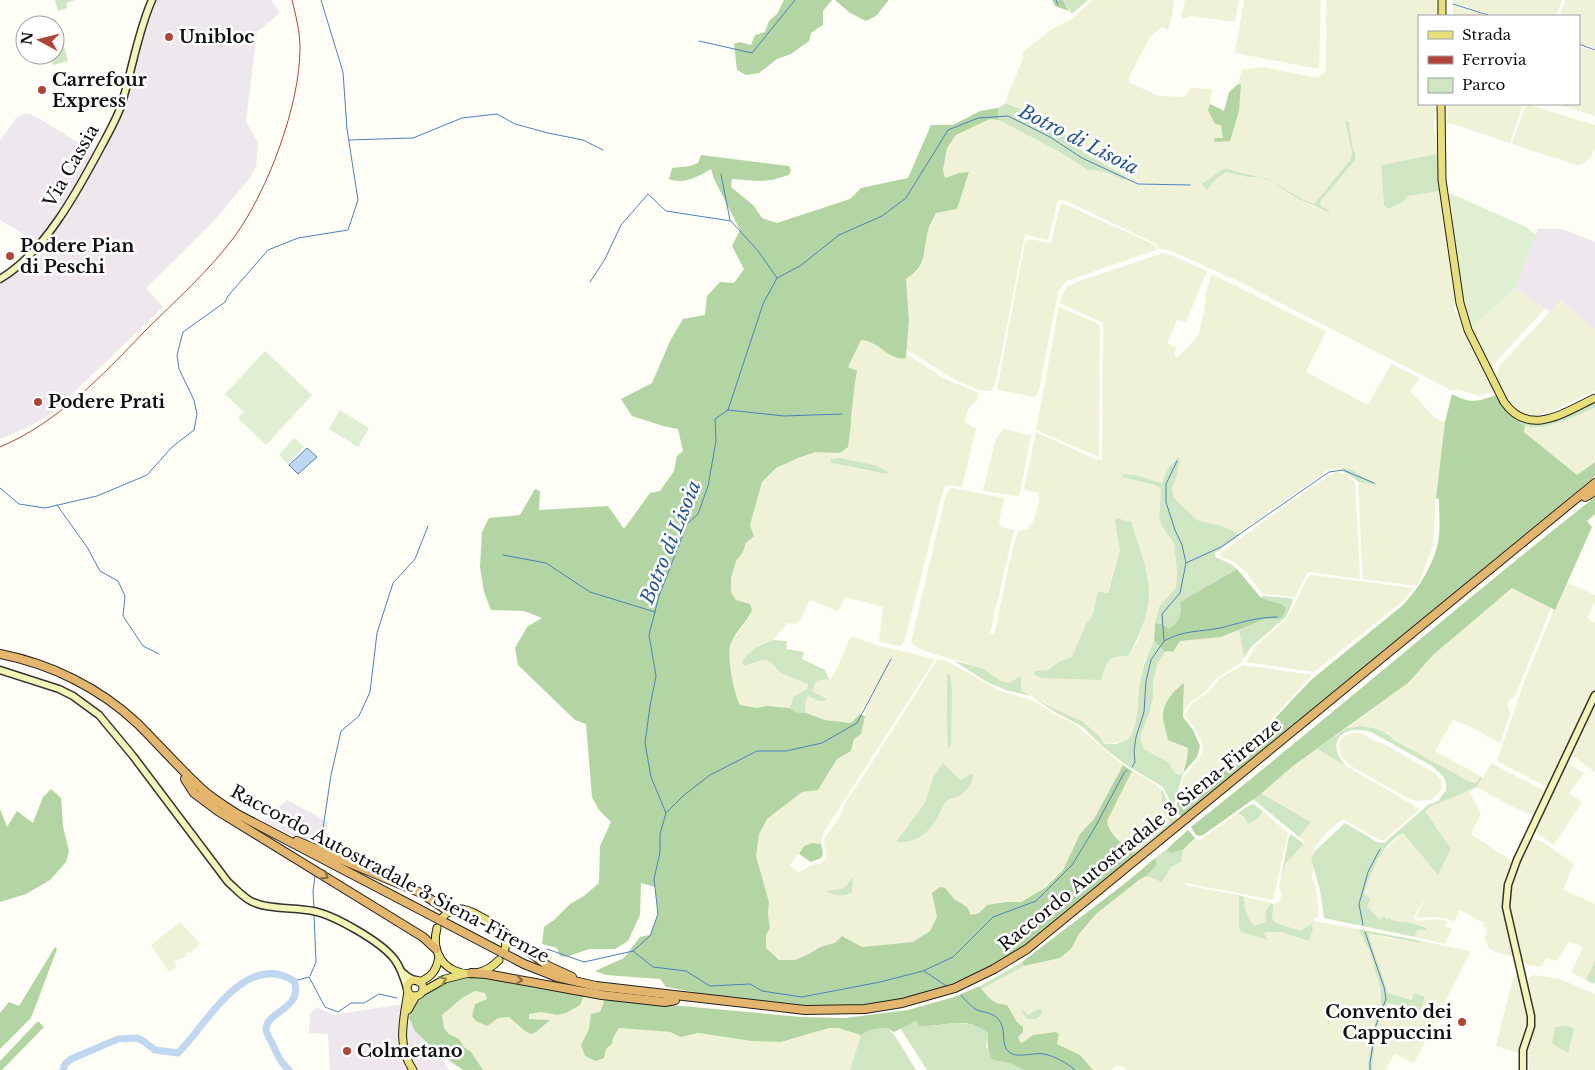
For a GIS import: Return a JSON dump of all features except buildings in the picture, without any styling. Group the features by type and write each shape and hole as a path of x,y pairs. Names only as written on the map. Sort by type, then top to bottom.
{"highway":[{"name":"Raccordo Autostradale 3 Siena-Firenze","path":"0,658 68,680 115,710 210,801 250,827 526,970 554,981 605,992 803,1014 855,1014 893,1010 937,999 987,978 1040,946 1585,495 1595,482"},
{"name":"Raccordo Autostradale 3 Siena-Firenze","path":"0,654 46,667 85,685 123,711 203,790 244,818 524,964 552,976 588,984 805,1010 865,1009 902,1004 955,988 994,970 1038,941 1585,495 1595,490"},
{"path":"163,750 171,755 213,795 241,813 291,839 421,893 448,911"},
{"path":"185,779 194,793 218,811 423,937 438,952"},
{"path":"502,931 548,966 575,978 607,984 686,993 697,998"},
{"path":"469,973 486,974 602,995 665,1002 675,1000"}],"main road":[{"name":"Via Cassia","path":"0,279 17,268 30,255 80,186 119,112 136,49 154,0"},
{"path":"1442,0 1442,15"},
{"path":"1441,105 1442,185 1460,303 1468,330 1504,402 1508,409 1518,416 1538,421 1595,398"},
{"path":"0,670 58,689 73,696 99,715 133,756 228,882 241,894 250,901 313,911 326,915 382,947 394,959 411,995 419,994 448,978 486,970 499,960"},
{"path":"1524,1070 1523,1050 1531,1019 1507,911 1508,885 1514,866 1595,695"},
{"path":"442,918 448,911 458,908 467,910 496,924 502,931 505,939 505,949"},
{"path":"437,928 435,939 438,952 444,964 451,969 469,973"},
{"path":"414,1070 407,1058 402,1041 402,1024 408,989 411,982 428,978 433,974 437,965 438,952"},
{"path":"401,971 422,985 419,994 408,1010 405,1033 408,1049 418,1070"}],"shaded area":[{"path":"157,0 271,0 280,13 257,32 246,121 258,143 256,166 249,179 212,223 146,288 163,307 51,414 26,428 0,439 0,284 26,266 42,245 0,220 0,141 16,118 26,113 35,116 100,156 126,100 140,48"},
{"path":"1538,228 1562,229 1595,242 1595,330 1561,300 1550,312 1515,288"},
{"path":"287,800 328,822 324,847 308,843 263,822"},
{"path":"403,1004 411,1010 409,1021 429,1046 438,1053 449,1070 330,1070 328,1034 309,1033 310,1014 317,1007 333,1015"}],"green space":[{"path":"55,0 75,0 66,3 67,8 58,11"},
{"path":"784,0 832,0 823,11 823,25 811,33 809,41 791,54 777,59 759,73 746,75 737,70 734,44 740,42 751,45 755,35 765,32 769,21 777,14"},
{"path":"835,0 888,1 876,16 866,21 850,13"},
{"path":"1052,0 1063,0 1069,11 1055,6"},
{"path":"1063,0 1088,0 1072,14"},
{"path":"1093,0 1174,0 1168,30 1162,27 1150,37 1129,77 1130,83 1159,96 1185,97 1191,88 1212,89 1208,110 1221,125 1223,138 1230,141 1239,111 1241,86 1238,84 1242,70 1262,67 1312,77 1320,76 1326,71 1326,0 1438,0 1438,15 1418,15 1418,105 1435,105 1434,130 1437,154 1381,165 1384,205 1407,196 1440,191 1455,293 1454,311 1459,315 1460,322 1474,353 1494,391 1479,396 1460,390 1451,390 1238,281 1176,253 1159,249 1156,244 1067,201 1060,200 1057,203 1047,240 1026,235 1024,238 997,376 992,391 981,391 957,381 907,350 909,320 906,279 918,271 925,252 927,233 937,213 957,209 969,173 959,173 945,178 943,170 947,148 956,135 990,119 999,120 1058,151 1088,170 1105,172 1124,180 1125,178 1084,153 1041,118 1005,102 1022,61 1023,52 1052,29 1070,20","holes":["1345,122 1349,122 1353,149 1356,155 1355,160 1320,202 1322,207 1329,210 1314,207 1271,181 1259,177 1272,180 1302,199 1314,204 1351,159 1352,153","1223,169 1259,177 1248,177 1225,172 1216,179 1203,184"]},
{"path":"1185,0 1239,0 1235,22 1192,16 1181,19"},
{"path":"1244,0 1321,0 1319,69 1235,53"},
{"path":"1453,0 1562,0 1556,15 1492,15 1453,3"},
{"path":"1565,0 1595,0 1595,49 1580,43 1580,15 1560,15"},
{"path":"1453,5 1484,15 1453,15"},
{"path":"1580,46 1595,51 1595,116 1561,105 1580,105"},
{"path":"65,50 68,61 65,62"},
{"path":"1238,84 1241,85 1239,111 1230,141 1214,142 1215,138 1223,138 1221,125 1215,124 1208,110 1210,104 1224,111 1229,92"},
{"path":"1006,103 1041,118 1084,153 1123,175 1124,180 1105,172 1088,170 1058,151 999,120 998,108"},
{"path":"1448,105 1523,105 1510,143 1447,122"},
{"path":"1526,105 1595,125 1595,148 1589,159 1583,164 1577,165 1512,144"},
{"path":"998,108 999,120 990,119 956,135 947,148 943,170 945,178 969,172 957,209 936,213 928,229 924,255 920,265 906,279 909,320 906,358 895,357 873,343 861,340 848,367 857,371 848,447 840,453 816,452 798,458 776,468 762,482 750,525 754,536 746,543 743,552 736,561 731,578 731,592 736,600 750,604 752,610 733,639 730,648 731,674 740,705 757,708 767,706 789,708 795,712 806,713 825,720 851,723 860,714 865,716 861,734 854,739 851,751 837,759 818,790 802,792 767,819 759,834 756,856 769,902 770,928 766,935 766,948 779,960 795,960 820,947 835,943 842,936 862,947 913,942 930,931 937,917 932,893 940,887 945,888 954,899 967,907 971,915 979,913 987,905 1021,902 1045,888 1063,870 1080,834 1094,819 1123,765 1132,771 1107,821 1111,832 1138,855 1028,944 1003,959 978,973 951,984 896,1000 839,1007 797,1005 704,995 666,987 660,979 606,975 595,971 624,958 640,937 650,935 658,914 655,887 641,883 640,915 628,941 615,949 589,949 566,957 560,956 557,948 542,944 544,927 570,904 584,896 599,883 600,846 611,822 599,810 592,797 586,724 575,720 518,665 515,648 527,627 542,618 524,611 491,610 484,592 480,567 482,532 489,518 520,515 535,489 540,491 539,510 608,506 624,529 650,493 660,491 674,471 677,456 683,451 678,429 632,416 621,399 652,383 670,341 683,319 705,315 707,296 720,282 734,283 744,269 732,246 740,230 714,179 711,169 691,179 675,181 669,179 672,168 698,163 701,155 789,166 791,170 789,175 772,180 732,179 731,187 754,206 762,218 777,223 850,199 861,188 908,178 931,125 953,125 980,111"},
{"path":"1345,121 1349,122 1353,149 1356,155 1355,160 1320,202 1322,207 1329,210 1329,212 1298,199 1271,181 1259,177 1248,177 1226,172 1216,179 1207,190 1202,184 1223,169 1229,169 1269,179 1314,204 1351,159 1352,153"},
{"path":"1437,154 1440,191 1407,196 1403,202 1388,209 1384,205 1381,165"},
{"path":"1445,194 1452,194 1526,227 1536,235 1515,288 1471,328 1465,311"},
{"path":"1062,203 1155,245 1156,250 1066,281 1058,292 1039,390 1035,397 997,390 1025,243 1029,239 1051,243"},
{"path":"1163,253 1173,256 1207,271 1186,322 1177,320 1167,343 1176,348 1174,353 1176,358 1199,334 1206,291 1212,274 1326,331 1306,372 1368,405 1391,364 1420,378 1410,391 1435,418 1445,422 1436,498 1433,546 1417,586 1363,579 1358,485 1359,482 1377,484 1350,469 1328,470 1239,533 1233,533 1222,526 1197,520 1174,499 1172,488 1177,475 1180,459 1178,457 1168,468 1162,483 1136,475 1123,477 1155,485 1161,489 1159,517 1162,526 1174,544 1177,571 1176,587 1159,607 1155,623 1154,641 1144,662 1135,729 1129,739 1107,744 1102,743 1101,738 1046,703 1022,691 1021,675 1010,683 1001,681 982,668 934,654 918,648 911,642 946,495 949,490 953,488 1004,498 999,522 1001,527 1014,530 990,633 994,634 1018,531 1027,529 1034,520 1039,501 1038,493 1024,490 1036,432 1095,459 1102,460 1103,323 1060,303 1067,287","holes":["1120,544 1149,593 1148,604 1138,640 1128,656 1115,656 1074,678 1042,678 1034,675 1035,671 1048,670 1060,661 1072,657 1086,624 1092,617 1098,592 1107,594 1120,550"]},
{"path":"1515,288 1545,309 1490,368 1471,328"},
{"path":"1561,300 1595,330 1595,391 1551,412 1526,416 1516,412 1508,404 1495,378 1501,364"},
{"path":"1059,307 1100,326 1099,457 1036,430"},
{"path":"861,339 868,340 894,357 906,358 907,354 943,378 979,393 977,400 968,409 965,421 976,428 962,487 950,485 944,487 904,642 900,646 879,642 883,607 845,597 838,611 810,600 801,619 796,624 787,623 773,640 758,646 744,666 763,660 770,661 781,673 809,684 807,689 793,697 790,709 767,706 757,708 740,705 735,697 728,656 731,643 748,619 750,604 736,600 731,592 731,579 736,561 743,552 746,543 754,536 750,525 762,482 776,468 816,452 853,417 852,400 857,372 848,367","holes":["831,463 875,465 887,472 867,471"]},
{"path":"265,351 312,395 266,445 238,418 244,412 225,394"},
{"path":"1452,394 1470,401 1497,395 1509,413 1525,426 1524,432 1577,475 1595,462 1595,476 1182,818 1176,810 1178,799 1193,793 1244,751 1311,680 1403,605 1423,578 1431,563 1438,541 1439,499 1436,498 1445,422"},
{"path":"1595,402 1595,408 1560,422 1541,427 1525,426 1512,416 1528,424 1541,423"},
{"path":"1595,408 1595,462 1577,475 1524,432 1525,426 1538,428 1557,423"},
{"path":"340,410 369,428 358,447 329,429"},
{"path":"1004,429 1031,435 1021,488 1019,495 1016,496 983,491 996,438"},
{"path":"294,438 304,447 288,464 279,455"},
{"path":"1178,457 1180,459 1177,475 1172,488 1174,498 1197,520 1222,526 1240,535 1215,553 1215,557 1231,564 1237,569 1180,602 1181,611 1179,618 1176,624 1169,630 1162,624 1155,623 1159,607 1176,587 1177,571 1174,544 1162,526 1159,517 1161,489 1155,485 1122,477 1122,474 1136,475 1162,483 1168,468"},
{"path":"839,458 875,465 888,472 887,474 831,463 831,459"},
{"path":"1343,468 1350,469 1378,485 1359,482 1343,471"},
{"path":"1336,472 1346,474 1355,482 1360,579 1311,572 1307,573 1295,597 1263,594 1245,571 1219,554 1311,487"},
{"path":"1595,497 1595,514 1587,521 1592,527 1555,610 1512,588 1433,655 1408,683 1293,766 1262,793 1203,835 1196,835 1191,827"},
{"path":"1116,518 1131,522 1143,558 1149,585 1149,602 1145,618 1132,649 1128,656 1115,657 1109,661 1101,680 1042,678 1034,675 1035,671 1048,670 1060,661 1072,657 1086,624 1092,617 1098,592 1108,593 1120,550"},
{"path":"1237,569 1261,598 1282,604 1286,609 1282,618 1266,619 1221,637 1180,641 1173,652 1165,652 1154,641 1155,623 1162,624 1169,629 1176,623 1179,617 1181,611 1180,602"},
{"path":"1312,575 1414,588 1403,601 1314,672 1246,662 1256,646 1288,617 1308,577"},
{"path":"1567,582 1595,595 1595,602 1587,618 1595,623 1595,690 1549,788 1497,761 1524,682"},
{"path":"1512,588 1551,608 1515,696 1510,699 1508,704 1510,714 1500,743 1469,726 1453,720 1435,751 1480,776 1478,781 1475,783 1468,782 1449,772 1394,740 1388,733 1370,727 1347,728 1408,683 1433,655"},
{"path":"1262,596 1291,598 1293,601 1286,617 1251,647 1244,658 1239,630 1266,619 1283,604 1261,598"},
{"path":"1239,630 1244,658 1241,663 1214,680 1208,690 1191,702 1184,710 1184,684 1176,688 1188,747 1187,759 1180,775 1175,773 1168,762 1144,749 1140,737 1153,697 1153,682 1158,663 1165,652 1173,652 1180,641 1221,637"},
{"path":"851,636 877,645 933,659 934,661 823,833 821,844 812,843 804,846 790,865 799,873 809,866 820,864 825,859 825,837 841,815 845,803 937,660 944,660 1000,691 1032,700 1077,726 1123,765 1094,819 1080,835 1063,870 1045,888 1021,902 1006,902 971,915 967,907 954,899 945,889 932,893 938,916 930,931 913,942 862,947 842,936 835,943 820,947 796,960 779,960 766,948 766,935 770,928 769,902 756,856 759,834 767,819 802,792 818,790 837,759 851,751 854,739 861,734 867,707 874,689 860,714 852,723 825,720 806,713 805,703 808,695 819,701 824,701 826,697 812,691 816,681 829,679 834,675","holes":["948,701 951,745 949,748 947,725","944,764 960,780 973,773 963,794 947,802 941,808 939,815 914,841 896,842 925,803"]},
{"path":"773,640 787,641 786,649 804,652 802,659 825,670 829,679 816,681 812,691 826,698 824,701 819,701 808,696 805,703 806,713 795,712 790,709 793,697 807,689 808,684 781,673 770,661 763,660 744,666 742,662 755,648"},
{"path":"1154,641 1165,652 1158,663 1153,682 1153,697 1150,711 1140,737 1144,749 1168,762 1175,773 1180,775 1183,773 1174,806 1163,787 1126,765 1103,747 1083,727 1031,696 1006,690 987,682 954,661 982,668 1001,681 1010,683 1021,675 1022,691 1083,722 1101,738 1104,744 1116,744 1129,739 1132,732 1138,709 1143,671"},
{"path":"1243,665 1312,675 1261,731 1191,792 1183,796 1180,792 1183,778 1203,751 1202,742 1196,730 1185,716 1188,709 1196,700 1206,694 1220,678"},
{"path":"947,674 950,674 952,690 951,745 948,749 947,725"},
{"path":"1184,683 1183,717 1193,730 1200,746 1197,757 1183,773 1188,748 1168,740 1163,711 1176,689"},
{"path":"1595,703 1595,772 1571,754"},
{"path":"1360,726 1383,731 1394,740 1468,781 1475,783 1480,776 1482,778 1477,787 1430,807 1425,811 1451,849 1438,875 1403,833 1395,838 1383,852 1370,877 1364,894 1371,899 1367,906 1380,920 1384,916 1387,920 1388,918 1395,921 1408,922 1426,928 1426,930 1417,930 1415,937 1324,918 1320,890 1311,858 1315,851 1345,823 1377,842 1384,843 1428,805 1438,801 1446,790 1446,782 1443,776 1432,766 1373,733 1354,730 1340,736 1337,742 1337,749 1339,757 1346,766 1317,749 1347,728"},
{"path":"1354,733 1362,733 1435,773 1441,780 1442,787 1440,792 1431,800 1417,801 1409,799 1351,766 1341,756 1339,744 1343,737"},
{"path":"1317,749 1420,809 1384,840 1379,840 1343,819 1328,831 1314,848 1311,858 1314,864 1312,876 1316,888 1319,918 1315,917 1313,921 1359,929 1376,970 1381,991 1381,1003 1375,1023 1369,1070 1126,1070 1117,1065 1111,1070 1093,1070 1080,1055 1057,1044 1059,1034 1022,1043 1019,1042 1018,1037 1023,1027 1017,1022 1007,1005 1001,1005 987,997 982,989 1024,966 1060,958 1071,949 1079,934 1096,914 1146,876 1164,881 1165,875 1171,867 1181,862 1183,850 1195,838 1200,840 1238,813 1244,817 1259,818 1263,811 1288,833 1273,900 1186,883 1185,885 1239,895 1239,926 1242,932 1267,940 1264,934 1266,932 1281,932 1309,940 1301,931 1276,923 1271,918 1273,904 1279,902 1282,894 1279,886 1286,863 1305,842 1299,837 1311,822 1262,793 1293,766"},
{"path":"943,763 960,780 973,773 969,786 961,795 946,802 930,828 921,836 910,841 896,842 925,803 933,778"},
{"path":"1491,763 1547,792 1535,817 1477,787"},
{"path":"1567,763 1584,773 1569,793 1582,802 1554,845 1535,832"},
{"path":"1132,771 1154,783 1161,790 1162,808 1170,822 1148,842 1133,852 1108,828 1107,821"},
{"path":"51,789 61,798 63,826 69,851 66,862 50,880 26,894 0,902 0,809 7,827 17,811 33,823 43,797"},
{"path":"1161,790 1171,810 1179,820 1138,855 1133,852 1148,842 1170,822 1162,808"},
{"path":"1468,790 1481,813 1471,834 1513,862 1505,891 1514,957 1495,952 1488,947 1485,939 1487,929 1483,926 1484,923 1460,910 1454,922 1445,918 1416,918 1428,893 1414,919 1418,921 1438,919 1447,921 1445,927 1452,928 1445,944 1415,937 1416,929 1426,930 1426,928 1388,918 1387,920 1380,920 1367,906 1364,894 1373,867 1384,851 1403,833 1437,874 1451,849 1425,811"},
{"path":"1261,793 1311,822 1299,837 1253,799"},
{"path":"1253,804 1263,811 1259,818 1248,824 1244,817 1238,813"},
{"path":"1188,830 1195,838 1183,850 1170,853 1167,849"},
{"path":"1291,834 1304,844 1286,863 1281,878 1289,837"},
{"path":"1531,838 1544,843 1574,864 1563,890 1595,904 1595,960 1586,980 1571,972 1583,948 1578,944 1569,942 1557,961 1546,958 1541,967 1528,965 1522,960 1511,914 1510,897 1517,867"},
{"path":"812,843 821,844 823,854 821,858 811,862 799,854 804,846"},
{"path":"1167,849 1170,853 1183,850 1181,862 1171,867 1162,882 1146,876 1157,865 1155,858"},
{"path":"1155,858 1157,865 1146,876 1096,914 1079,934 1071,949 1060,958 1024,966 1022,962"},
{"path":"853,877 852,892 849,894 838,895 825,891 841,889"},
{"path":"1239,895 1244,897 1246,912 1254,926 1265,922 1266,910 1271,903 1273,904 1272,918 1276,923 1301,931 1311,924 1313,928 1309,941 1281,932 1266,932 1264,934 1268,940 1241,932 1239,926"},
{"path":"1244,897 1271,903 1266,910 1265,922 1254,927 1244,909"},
{"path":"180,922 200,943 190,954 188,952 186,953 187,956 174,961 177,966 169,972 151,945"},
{"path":"1359,929 1421,941 1420,943 1368,934 1388,993 1412,1000 1414,993 1425,997 1420,1011 1387,1003 1379,1020 1372,1064 1373,1070 1369,1070 1368,1064 1375,1023 1381,1003 1381,991 1370,952"},
{"path":"1367,934 1420,943 1421,941 1471,951 1414,1063 1394,1054 1386,1070 1373,1070 1372,1064 1379,1020 1387,1003 1409,1009 1412,1000 1388,993"},
{"path":"55,947 57,949 31,1018 0,1049 0,1013 9,1002 19,1006"},
{"path":"1595,960 1595,982 1593,984 1586,980"},
{"path":"1022,962 1024,966 982,989 980,986"},
{"path":"1520,969 1530,1010 1526,1030 1517,1053 1496,1046 1513,979"},
{"path":"1534,975 1560,979 1595,994 1595,1070 1529,1070 1528,1052 1536,1018 1528,979"},
{"path":"480,977 584,995 580,1005 566,1013 557,1015 541,1012 529,1014 529,1019 550,1020 531,1034 509,1017 498,1018 487,1026 476,1021 472,1016 475,1004 487,999 485,993 475,991 462,998 442,1015 444,1028 449,1034 459,1039 464,1047 471,1052 483,1070 463,1070 438,1053 415,1031 409,1018 411,1010 418,1001 432,990 448,981"},
{"path":"980,986 991,999 1007,1005 1017,1022 1023,1027 1023,1032 1018,1037 1020,1042 1022,1043 1033,1035 1056,1032 1059,1034 1057,1044 1080,1055 1093,1070 1025,1070 1009,1063 993,1060 988,1047 988,1033 972,1024 964,1023 920,1026 916,1021 894,1032 887,1028 872,1029 861,1035 838,1028 829,1028 781,1042 752,1041 698,1033 681,1037 670,1032 619,1028 612,1044 606,1049 604,1058 596,1061 585,1056 581,1045 589,1029 591,1014 600,1012 605,999 801,1017 845,1018 908,1010 954,997"},
{"path":"476,991 485,993 487,999 475,1004 472,1016 509,1017 525,1031 549,1020 529,1019 529,1014 541,1012 557,1015 584,995 605,999 600,1012 591,1015 589,1029 581,1045 605,1055 606,1049 612,1044 619,1028 670,1032 681,1037 698,1033 781,1042 829,1028 838,1028 861,1035 850,1070 483,1070 471,1052 464,1047 459,1039 449,1034 444,1028 442,1015 462,998"},
{"path":"1022,1009 1028,1015 1038,1009 1042,1010 1042,1014 1036,1019 1027,1019"},
{"path":"38,1021 44,1027 0,1070 0,1061"},
{"path":"917,1021 931,1026 956,1023 979,1025 988,1033 986,1046 993,1060 1009,1063 1027,1070 927,1070 900,1028"},
{"path":"1568,1026 1574,1029 1568,1053 1552,1044 1555,1027"},
{"path":"887,1028 898,1041 916,1070 850,1070 861,1035 872,1029"},
{"path":"412,1044 418,1045 428,1052 413,1051 409,1048"}],"water":[{"path":"307,448 317,457 298,474 289,465"}],"waterway":[{"path":"0,488 19,504 45,508 97,496 147,475 172,447 194,430 197,414 194,400 179,369 177,355 183,332 225,302 228,296 268,250 298,238 348,230 358,200 347,129 343,72 321,0"},
{"path":"699,41 752,53 795,0"},
{"path":"1056,0 1058,5"},
{"path":"1453,4 1488,15"},
{"path":"1580,44 1595,50"},
{"path":"349,140 413,138 462,118 497,114 515,124 583,140 603,150"},
{"name":"Botro di Lisoia","path":"547,949 584,962 633,951 650,936 658,914 654,879 660,852 660,834 666,813 651,777 645,743 656,676 649,635 659,596 687,524 698,514 708,486 716,441 715,419 728,410 763,304 777,278 800,266 839,235 882,216 906,198 948,130 978,118 1008,116 1050,137 1082,158 1138,184 1190,185"},
{"path":"721,174 730,220"},
{"path":"590,282 605,259 621,225 648,194 666,211 731,221 759,252 777,278"},
{"path":"728,410 784,416 842,414"},
{"path":"1132,767 1135,762 1136,737 1144,712 1146,681 1151,660 1164,641 1162,614 1180,593 1186,563 1182,545 1166,502 1166,484 1177,461"},
{"path":"1186,563 1221,547 1329,472 1343,470 1374,483"},
{"path":"57,505 87,547 100,571 118,581 125,596 123,616 143,646 159,654"},
{"path":"321,842 331,775 341,731 359,716 370,692 377,633 393,583 415,559 428,526"},
{"path":"503,555 546,563 590,592 655,612"},
{"path":"1164,641 1185,633 1220,628 1255,619 1277,617"},
{"path":"667,812 683,796 710,775 757,751 786,751 822,743 857,723 891,659"},
{"path":"633,951 653,967 686,971 710,986 750,984 762,991 802,997 880,982 923,971 953,957 993,917 1036,901 1072,865 1127,770"},
{"path":"1363,925 1359,904 1368,872 1380,849"},
{"path":"314,908 313,891 315,876"},
{"path":"310,976 316,962 314,914"},
{"path":"1365,932 1384,987 1386,999 1376,1025 1370,1070"},
{"path":"924,971 948,987"},
{"path":"63,1070 65,1064 71,1059 118,1039 137,1038 155,1050 178,1053 228,994 243,983 259,975 276,974 294,981 296,990 290,1003 272,1018 266,1029 279,1058 289,1070"},
{"path":"294,981 309,977 325,1007 338,1012 351,1003 364,1003 379,994 397,998"},
{"path":"961,995 975,1009 990,1014 999,1020 1003,1028 1006,1049 1009,1052 1017,1055 1048,1055 1061,1060 1075,1070"}],"railway":[{"path":"0,447 41,425 78,397 203,274 235,236 259,195 270,171 288,120 299,71 300,48 299,30 292,0"}],"place":[{"name":"Unibloc","path":"169,37"},
{"name":"Carrefour Express","path":"42,90"},
{"name":"Podere Pian di Peschi","path":"10,256"},
{"name":"Podere Prati","path":"38,402"},
{"name":"Convento dei Cappuccini","path":"1462,1022"},
{"name":"Colmetano","path":"347,1051"}]}
